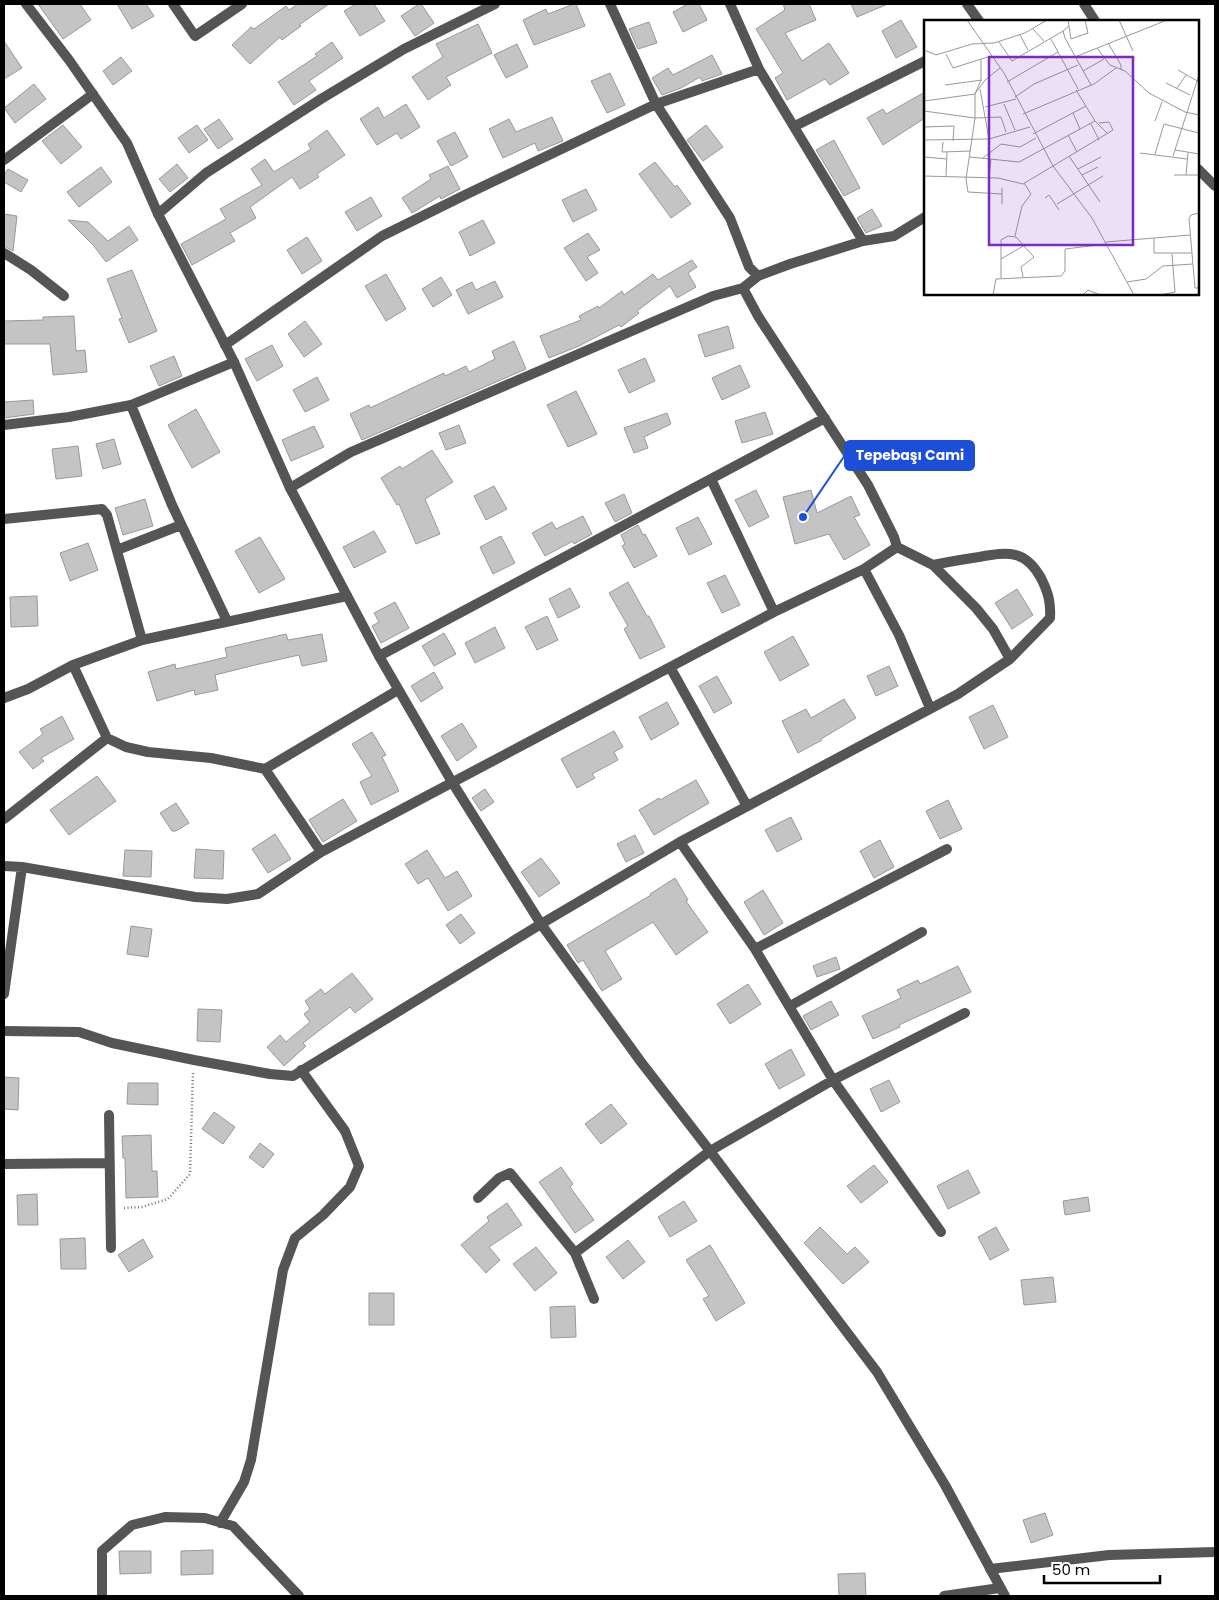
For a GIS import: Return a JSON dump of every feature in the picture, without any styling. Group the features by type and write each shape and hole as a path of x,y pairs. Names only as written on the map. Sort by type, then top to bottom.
{"street":[{"path":"26,4 69,60 127,143 158,214 234,362 290,488 379,656 452,782 541,924 640,1062 876,1372 945,1485 1002,1592 944,1596"},
{"path":"173,4 195,36 242,4"},
{"path":"158,214 206,173 322,99 404,49 495,4"},
{"path":"610,4 656,104 730,218 749,266 758,276"},
{"path":"731,4 759,69 863,241"},
{"path":"967,4 978,20"},
{"path":"1084,4 1094,20"},
{"path":"794,126 924,61"},
{"path":"225,346 382,236 656,104 759,69"},
{"path":"4,160 93,94"},
{"path":"1199,170 1215,186"},
{"path":"290,488 351,452 713,296 743,288 758,276 863,241 894,236 924,218"},
{"path":"4,252 64,296"},
{"path":"743,288 758,316 868,485 894,537 896,547"},
{"path":"4,425 70,417 130,406 234,362"},
{"path":"130,406 181,525 227,621"},
{"path":"379,656 825,418"},
{"path":"710,479 774,612"},
{"path":"4,519 102,509 107,515 142,640"},
{"path":"116,550 181,525"},
{"path":"896,547 933,565 976,608 993,629 1010,659"},
{"path":"4,866 22,867 195,897 227,899 258,894 321,852 774,612 864,569 896,547"},
{"path":"4,1031 79,1032 112,1043 194,1060 270,1074 293,1076 541,924 680,842 958,694 1010,659 1050,618 1051,604 1049,593 1036,569 1019,556 1005,552 933,565"},
{"path":"864,569 899,635 930,708"},
{"path":"4,698 28,689 73,665 142,640 347,596"},
{"path":"73,665 107,738 126,747 148,752 211,758 265,769 398,690"},
{"path":"670,667 747,806"},
{"path":"4,819 107,738"},
{"path":"265,769 321,852"},
{"path":"680,842 755,949 833,1080 941,1232"},
{"path":"755,949 947,849"},
{"path":"4,994 22,867"},
{"path":"790,1006 922,932"},
{"path":"575,1253 710,1152 833,1080 965,1013"},
{"path":"220,1523 244,1482 251,1460 282,1270 295,1238 323,1215 350,1187 359,1166 345,1131 300,1070"},
{"path":"108,1115 110,1248"},
{"path":"4,1164 108,1163"},
{"path":"478,1198 499,1178 510,1173 575,1253 594,1299"},
{"path":"102,1596 102,1551 132,1525 165,1517 205,1518 233,1526 300,1596"},
{"path":"990,1569 1109,1555 1215,1552"}],"path":[{"path":"110,1208 142,1207 168,1199 190,1174 194,1060"}],"building":[{"path":"38,4 80,4 91,20 63,39"},
{"path":"117,4 146,4 154,16 132,29"},
{"path":"298,4 329,4 299,25 301,26 282,40 280,37 250,64 232,45 251,27 254,29 286,6 289,10"},
{"path":"356,4 374,4 385,21 360,36 344,11"},
{"path":"421,4 434,23 415,36 401,16"},
{"path":"576,4 585,26 534,45 523,20 546,9 548,14"},
{"path":"688,4 699,4 707,20 683,32 673,12"},
{"path":"783,4 809,4 816,20 785,33 802,61 829,43 849,73 830,85 825,79 787,100 775,78 783,73 756,29 785,10"},
{"path":"851,4 888,4 857,17"},
{"path":"901,20 917,47 896,58 882,31"},
{"path":"649,22 657,43 638,49 629,29"},
{"path":"478,24 492,53 446,77 451,85 428,100 412,77 443,57 436,44"},
{"path":"4,41 22,68 4,79"},
{"path":"332,42 343,58 309,81 316,90 294,105 278,82 317,56 315,54"},
{"path":"517,44 528,67 506,78 494,55"},
{"path":"712,55 722,74 702,81 700,77 681,88 662,95 652,78 668,68 673,75"},
{"path":"121,57 132,71 113,85 103,71"},
{"path":"610,73 625,105 607,113 591,81"},
{"path":"34,84 46,99 15,123 4,108"},
{"path":"924,93 924,119 883,145 867,118 883,109 886,114"},
{"path":"406,104 420,127 401,139 397,133 377,145 360,119 378,107 384,118"},
{"path":"552,117 563,141 538,151 535,143 503,158 489,129 509,119 516,132"},
{"path":"219,119 233,139 218,149 204,129"},
{"path":"63,125 82,147 61,164 42,141"},
{"path":"197,125 208,140 189,153 178,138"},
{"path":"706,125 723,147 703,161 687,140"},
{"path":"327,130 345,155 317,174 319,177 300,189 292,177 250,207 256,218 230,233 235,241 192,265 181,244 226,219 220,209 262,185 251,169 265,159 274,172 311,149 308,144"},
{"path":"455,132 468,157 451,166 437,141"},
{"path":"834,140 860,188 844,196 816,150"},
{"path":"655,162 675,187 677,185 691,204 671,218 639,174"},
{"path":"177,164 188,178 170,192 159,179"},
{"path":"448,166 460,189 441,199 440,196 412,213 402,198 431,179 429,175"},
{"path":"101,167 112,182 79,207 67,192"},
{"path":"8,169 28,180 21,192 4,182 4,175"},
{"path":"586,189 597,210 573,222 562,200"},
{"path":"371,197 382,216 357,231 345,212"},
{"path":"872,209 882,226 866,233 857,218"},
{"path":"4,214 17,216 13,251 4,246"},
{"path":"68,220 88,222 108,241 129,226 138,240 106,262 93,245"},
{"path":"483,220 495,243 470,256 459,232"},
{"path":"588,233 600,250 587,257 598,273 586,281 564,248"},
{"path":"307,237 322,261 302,274 287,250"},
{"path":"692,260 697,267 688,273 696,287 677,298 670,286 637,311 639,313 621,327 619,325 579,346 549,358 540,336 581,320 579,316 598,306 599,308 622,291 624,295 653,274 658,280"},
{"path":"132,270 157,331 129,343 119,319 122,318 107,279"},
{"path":"386,274 406,309 386,321 365,286"},
{"path":"441,277 452,295 433,307 422,289"},
{"path":"495,281 503,297 468,314 456,290 472,282 476,290"},
{"path":"74,316 76,351 85,350 87,372 53,375 50,344 4,344 4,321 43,320 43,317"},
{"path":"305,321 322,344 304,357 288,334"},
{"path":"728,326 734,348 705,357 698,335"},
{"path":"514,341 526,369 362,440 350,414 369,405 370,408 444,373 445,376 466,366 469,372 495,359 492,351"},
{"path":"272,345 283,366 257,381 245,359"},
{"path":"174,356 182,376 159,386 150,366"},
{"path":"645,358 655,381 629,393 618,370"},
{"path":"740,365 750,387 722,400 712,378"},
{"path":"317,377 329,400 305,412 293,390"},
{"path":"576,391 597,434 568,447 547,405"},
{"path":"33,400 34,414 4,418 4,402"},
{"path":"196,409 220,452 192,468 168,425"},
{"path":"765,412 773,434 742,443 735,421"},
{"path":"667,413 671,424 644,437 648,448 634,453 624,428"},
{"path":"459,425 466,443 446,450 439,433"},
{"path":"314,426 324,447 291,461 282,440"},
{"path":"114,439 121,464 103,469 96,444"},
{"path":"78,446 82,476 56,479 52,449"},
{"path":"432,450 453,482 425,499 440,534 416,544 399,504 397,505 381,478 400,466 402,469"},
{"path":"494,486 507,509 486,520 474,496"},
{"path":"756,490 769,517 749,527 735,500"},
{"path":"811,490 817,513 851,496 860,515 854,517 870,545 844,560 829,534 795,544 783,497"},
{"path":"624,494 632,513 615,522 605,503"},
{"path":"145,499 153,526 123,535 115,508"},
{"path":"583,516 592,534 574,544 573,541 545,556 532,533 552,522 556,529"},
{"path":"698,517 712,544 689,555 676,528"},
{"path":"638,525 657,556 634,568 622,546 625,544 621,535"},
{"path":"374,531 386,552 354,568 343,547"},
{"path":"501,536 515,563 493,574 480,547"},
{"path":"260,537 285,579 259,593 235,551"},
{"path":"88,543 98,570 70,581 60,553"},
{"path":"725,575 740,605 722,613 707,583"},
{"path":"628,582 665,647 640,659 624,629 628,626 609,593"},
{"path":"570,588 580,607 558,618 549,599"},
{"path":"1017,589 1033,615 1012,629 995,603"},
{"path":"37,596 38,626 11,627 10,597"},
{"path":"395,602 409,628 381,643 372,626 379,622 374,613"},
{"path":"547,616 558,640 537,650 525,627"},
{"path":"495,627 505,648 475,663 465,643"},
{"path":"444,633 456,654 434,666 422,646"},
{"path":"286,634 288,640 322,634 327,661 302,666 299,655 255,665 215,675 218,690 195,695 194,690 157,701 148,672 175,664 176,669 227,657 225,648"},
{"path":"793,636 809,665 780,681 764,652"},
{"path":"889,666 898,686 876,696 867,676"},
{"path":"434,672 443,688 421,702 411,686"},
{"path":"717,676 732,703 714,713 699,686"},
{"path":"844,699 856,718 798,753 782,721 806,709 811,718"},
{"path":"667,702 679,724 651,740 639,717"},
{"path":"993,705 1008,737 984,749 969,717"},
{"path":"62,716 74,739 41,758 44,761 33,769 19,752 43,734 40,729"},
{"path":"462,723 477,747 457,761 441,736"},
{"path":"614,731 623,747 614,752 618,760 592,774 595,778 577,788 561,759"},
{"path":"372,732 386,755 382,757 399,791 371,805 360,782 372,776 352,744"},
{"path":"97,776 116,801 69,835 50,810"},
{"path":"696,780 709,803 654,835 639,810"},
{"path":"485,789 494,802 481,811 472,798"},
{"path":"343,799 357,821 323,842 309,820"},
{"path":"948,800 962,829 940,839 926,811"},
{"path":"176,803 189,823 176,831 172,831 160,813"},
{"path":"791,817 802,839 777,852 765,830"},
{"path":"275,834 291,859 268,873 252,849"},
{"path":"635,835 644,853 626,862 617,844"},
{"path":"880,840 894,867 874,878 860,851"},
{"path":"196,849 224,851 223,879 194,878"},
{"path":"125,850 152,851 151,877 123,876"},
{"path":"427,850 445,878 457,871 472,896 448,911 428,878 418,884 405,864"},
{"path":"541,858 560,883 539,897 521,872"},
{"path":"675,878 688,900 686,901 708,932 676,955 653,922 605,951 622,979 602,991 583,960 578,963 567,945 651,895"},
{"path":"763,890 783,923 764,935 744,902"},
{"path":"461,914 475,933 460,944 446,925"},
{"path":"131,926 152,929 148,957 127,954"},
{"path":"836,957 840,969 817,977 813,966"},
{"path":"958,966 971,992 873,1039 862,1016 901,998 897,990 918,980 920,984"},
{"path":"352,973 373,999 355,1013 350,1007 303,1043 306,1046 284,1066 267,1047 280,1035 286,1042 310,1022 304,1014 310,1009 305,1001 321,989 325,994"},
{"path":"748,984 761,1004 730,1024 717,1004"},
{"path":"831,1001 839,1015 811,1030 803,1016"},
{"path":"198,1009 222,1010 220,1042 197,1041"},
{"path":"791,1049 805,1075 779,1089 765,1064"},
{"path":"4,1077 19,1078 18,1110 4,1109"},
{"path":"889,1080 900,1102 881,1112 870,1089"},
{"path":"128,1083 158,1083 158,1105 127,1104"},
{"path":"611,1104 627,1124 601,1144 585,1124"},
{"path":"214,1112 235,1127 223,1144 202,1129"},
{"path":"151,1135 152,1171 157,1171 158,1197 126,1198 125,1158 123,1158 122,1136"},
{"path":"260,1143 274,1154 263,1168 249,1157"},
{"path":"874,1165 888,1182 861,1203 847,1186"},
{"path":"561,1167 573,1184 570,1187 594,1220 575,1233 539,1182"},
{"path":"968,1170 980,1193 948,1209 937,1186"},
{"path":"37,1194 38,1225 18,1225 17,1195"},
{"path":"1088,1197 1090,1211 1065,1215 1063,1201"},
{"path":"684,1201 697,1221 670,1237 658,1217"},
{"path":"507,1203 522,1225 489,1247 500,1260 486,1273 461,1245 489,1221 487,1217"},
{"path":"820,1227 847,1254 855,1247 869,1262 843,1284 804,1243"},
{"path":"996,1227 1009,1250 990,1260 978,1237"},
{"path":"85,1238 86,1269 61,1269 60,1239"},
{"path":"143,1239 153,1257 129,1272 118,1255"},
{"path":"628,1240 645,1262 623,1279 606,1257"},
{"path":"710,1245 745,1303 716,1321 703,1299 709,1296 686,1260"},
{"path":"536,1247 557,1273 535,1291 513,1264"},
{"path":"1053,1277 1056,1302 1024,1305 1021,1280"},
{"path":"369,1293 394,1293 394,1325 369,1325"},
{"path":"575,1306 576,1337 551,1338 550,1307"},
{"path":"1045,1513 1053,1535 1031,1543 1023,1520"},
{"path":"213,1550 213,1574 181,1575 181,1551"},
{"path":"119,1551 151,1551 151,1573 120,1574"},
{"path":"865,1573 866,1596 839,1596 838,1574"}],"place":[{"name":"Tepebaşı Cami","path":"803,517"}]}
